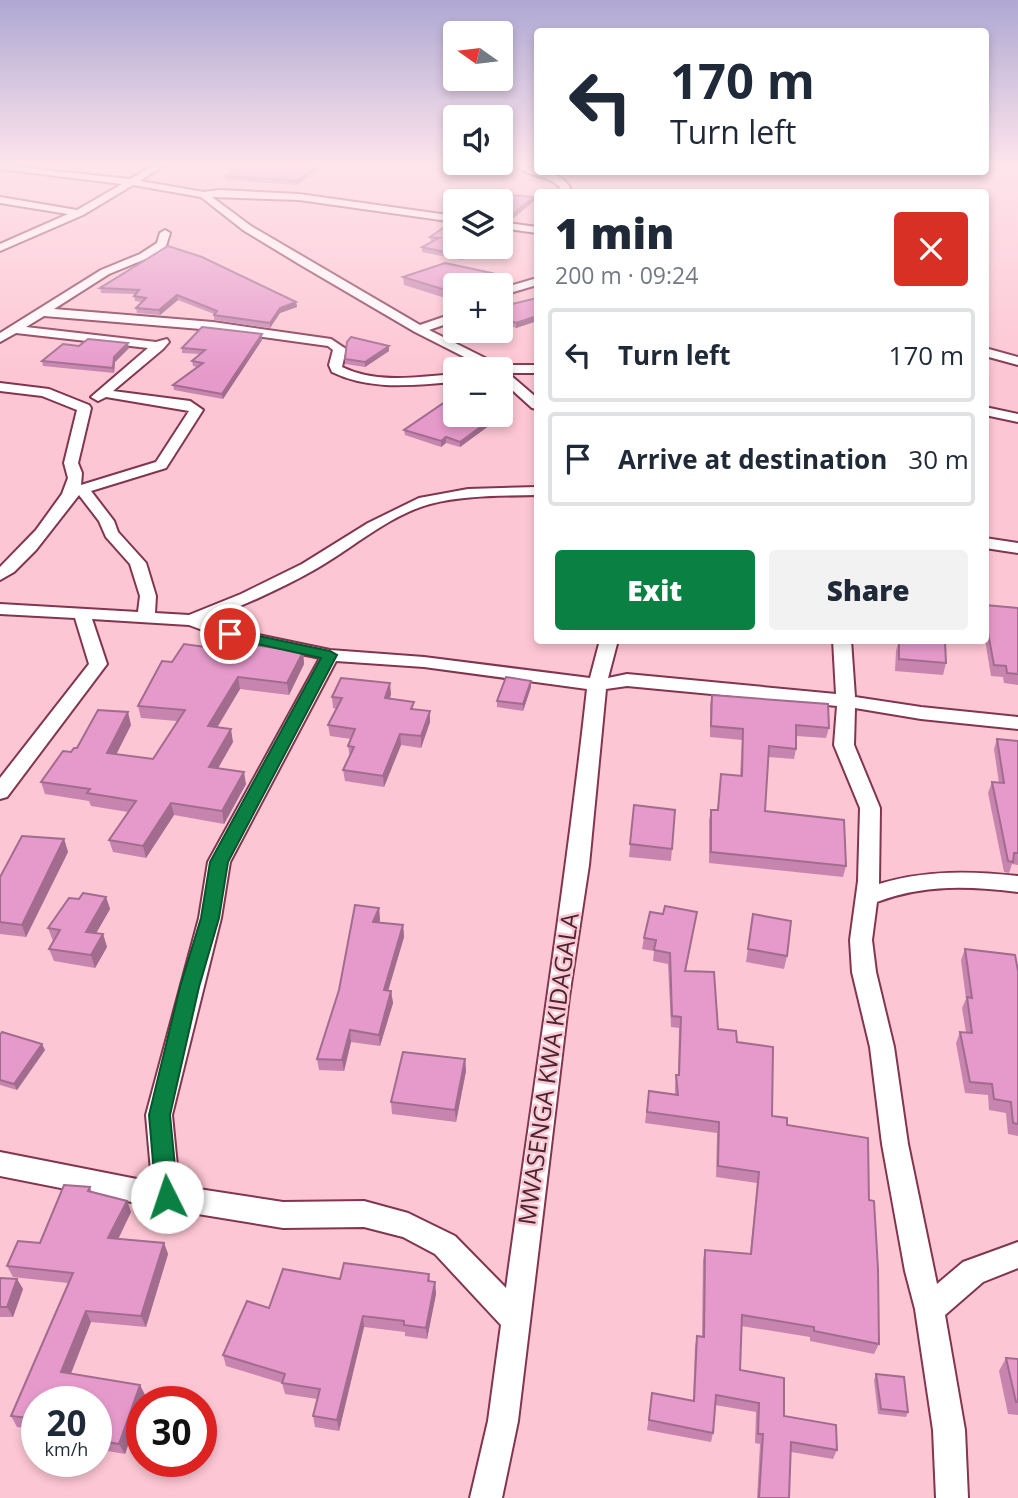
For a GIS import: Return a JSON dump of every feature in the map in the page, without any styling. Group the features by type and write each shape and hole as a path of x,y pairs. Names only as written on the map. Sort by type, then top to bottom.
{"street":[{"path":"0,248 30,235"},
{"path":"0,338 105,272 144,256 162,244 164,235"},
{"path":"259,235 419,329 472,357"},
{"path":"513,289 534,282"},
{"path":"42,312 181,324 331,342 340,349 336,369 357,377 395,382 443,378"},
{"path":"419,329 443,321"},
{"path":"149,619 146,610 148,596 138,563 111,534 106,521 76,491 76,472 71,463 80,434 83,408 159,346 181,324"},
{"path":"13,329 159,346"},
{"path":"989,353 1018,361"},
{"path":"513,370 534,369"},
{"path":"513,384 534,402"},
{"path":"0,387 57,395 83,408"},
{"path":"0,575 28,553 76,491 162,465 196,410 190,405 103,393"},
{"path":"989,412 1018,418"},
{"path":"191,620 247,598 308,566 373,526 425,502 468,493 534,491"},
{"path":"989,544 1018,548"},
{"path":"0,609 191,620 230,634 330,655 424,662 597,685 627,680 846,701 921,713 1018,723"},
{"path":"0,792 98,664 82,615"},
{"name":"MWASENGA KWA KIDAGALA","path":"486,1498 503,1421 557,997 578,866 597,685 608,644"},
{"path":"842,644 846,701 845,752 870,807 867,897 861,940 864,972 881,1047 895,1144 919,1271 930,1309 949,1430 952,1498"},
{"path":"167,1197 159,1115 210,918 219,862 330,655"},
{"path":"867,897 898,884 922,879 1018,884"},
{"path":"0,1164 167,1197 283,1215 364,1214 408,1226 445,1245 516,1320"},
{"path":"930,1309 973,1272 1018,1255"}],"building":[{"path":"443,235 443,252 422,247 439,238 430,237"},
{"path":"168,246 202,257 296,302 280,308 270,323 214,315 217,311 177,295 159,310 136,308 146,298 134,296 139,290 100,288"},
{"path":"445,263 492,273 443,273 443,289 403,277"},
{"path":"534,299 534,317 513,322 513,304"},
{"path":"202,327 262,334 222,394 173,385 203,363 192,361 205,350 182,348"},
{"path":"351,337 389,346 365,362 345,359 347,342"},
{"path":"88,339 128,343 114,357 113,368 42,361 63,344 79,346"},
{"path":"443,403 443,427 480,427 460,442 446,437 441,441 404,430"},
{"path":"989,605 1018,608 1018,674 1007,673 1006,666 994,665 989,638"},
{"path":"219,640 303,652 287,683 238,677 208,726 231,729 209,767 244,772 222,811 171,803 143,846 109,840 136,801 87,793 90,789 41,782 63,751 71,752 77,748 98,710 128,712 107,753 153,759 185,710 138,706 162,661 172,662 184,644 213,648"},
{"path":"899,644 945,644 946,663 899,659"},
{"path":"506,677 531,681 523,704 497,701"},
{"path":"341,678 390,683 385,698 414,702 411,709 430,711 421,736 400,734 383,776 343,770 354,747 348,746 355,729 328,725 342,698 332,697"},
{"path":"712,695 828,704 829,728 796,725 796,749 769,746 765,811 844,820 846,866 711,852 711,810 718,810 721,774 742,776 743,729 711,726"},
{"path":"997,739 1018,741 1018,853 1014,853 1013,862 1008,861 992,782 1004,783"},
{"path":"634,805 675,810 672,849 630,844"},
{"path":"22,836 64,839 22,925 0,922 0,877"},
{"path":"83,893 106,897 86,932 103,934 91,955 49,949 60,930 48,928 69,898 79,899"},
{"path":"355,905 379,908 373,922 403,925 384,990 391,991 379,1035 350,1030 342,1060 317,1059 339,990"},
{"path":"665,906 697,912 685,971 714,972 718,1029 736,1031 737,1042 773,1047 772,1116 787,1118 787,1125 868,1138 869,1200 874,1201 878,1269 879,1344 814,1331 814,1327 742,1315 740,1370 784,1378 784,1416 836,1425 837,1450 791,1442 789,1498 759,1498 763,1434 758,1434 759,1403 716,1395 713,1433 649,1420 652,1393 694,1401 697,1336 704,1337 705,1250 751,1254 759,1172 718,1166 719,1122 647,1112 649,1091 678,1095 676,1075 679,1075 681,1017 672,1016 670,953 654,950 656,940 644,938 650,912 663,914"},
{"path":"753,914 791,921 787,956 748,949"},
{"path":"965,949 1015,955 1018,971 1018,1124 1013,1123 1011,1102 994,1099 992,1084 970,1082 960,1032 972,1033 967,997 972,998"},
{"path":"2,1032 42,1044 14,1084 0,1080"},
{"path":"403,1052 465,1059 455,1110 391,1102"},
{"path":"64,1185 90,1187 88,1191 127,1201 108,1238 164,1243 141,1316 86,1311 61,1372 140,1385 126,1386 126,1424 119,1444 112,1443 112,1386 24,1386 73,1273 7,1266 18,1241 40,1243"},
{"path":"344,1263 429,1274 428,1281 435,1282 426,1328 404,1325 404,1321 363,1316 337,1420 313,1416 320,1389 282,1383 285,1374 223,1355 247,1301 269,1308 283,1269 340,1279"},
{"path":"0,1278 17,1279 7,1307 0,1307"},
{"path":"1006,1358 1018,1359 1018,1402 1016,1402"},
{"path":"876,1374 904,1377 908,1412 881,1409"},
{"path":"21,1393 21,1417 11,1416"}],"route":[{"path":"167,1197 159,1115 210,918 219,862 239,820 330,655 230,634"}]}
